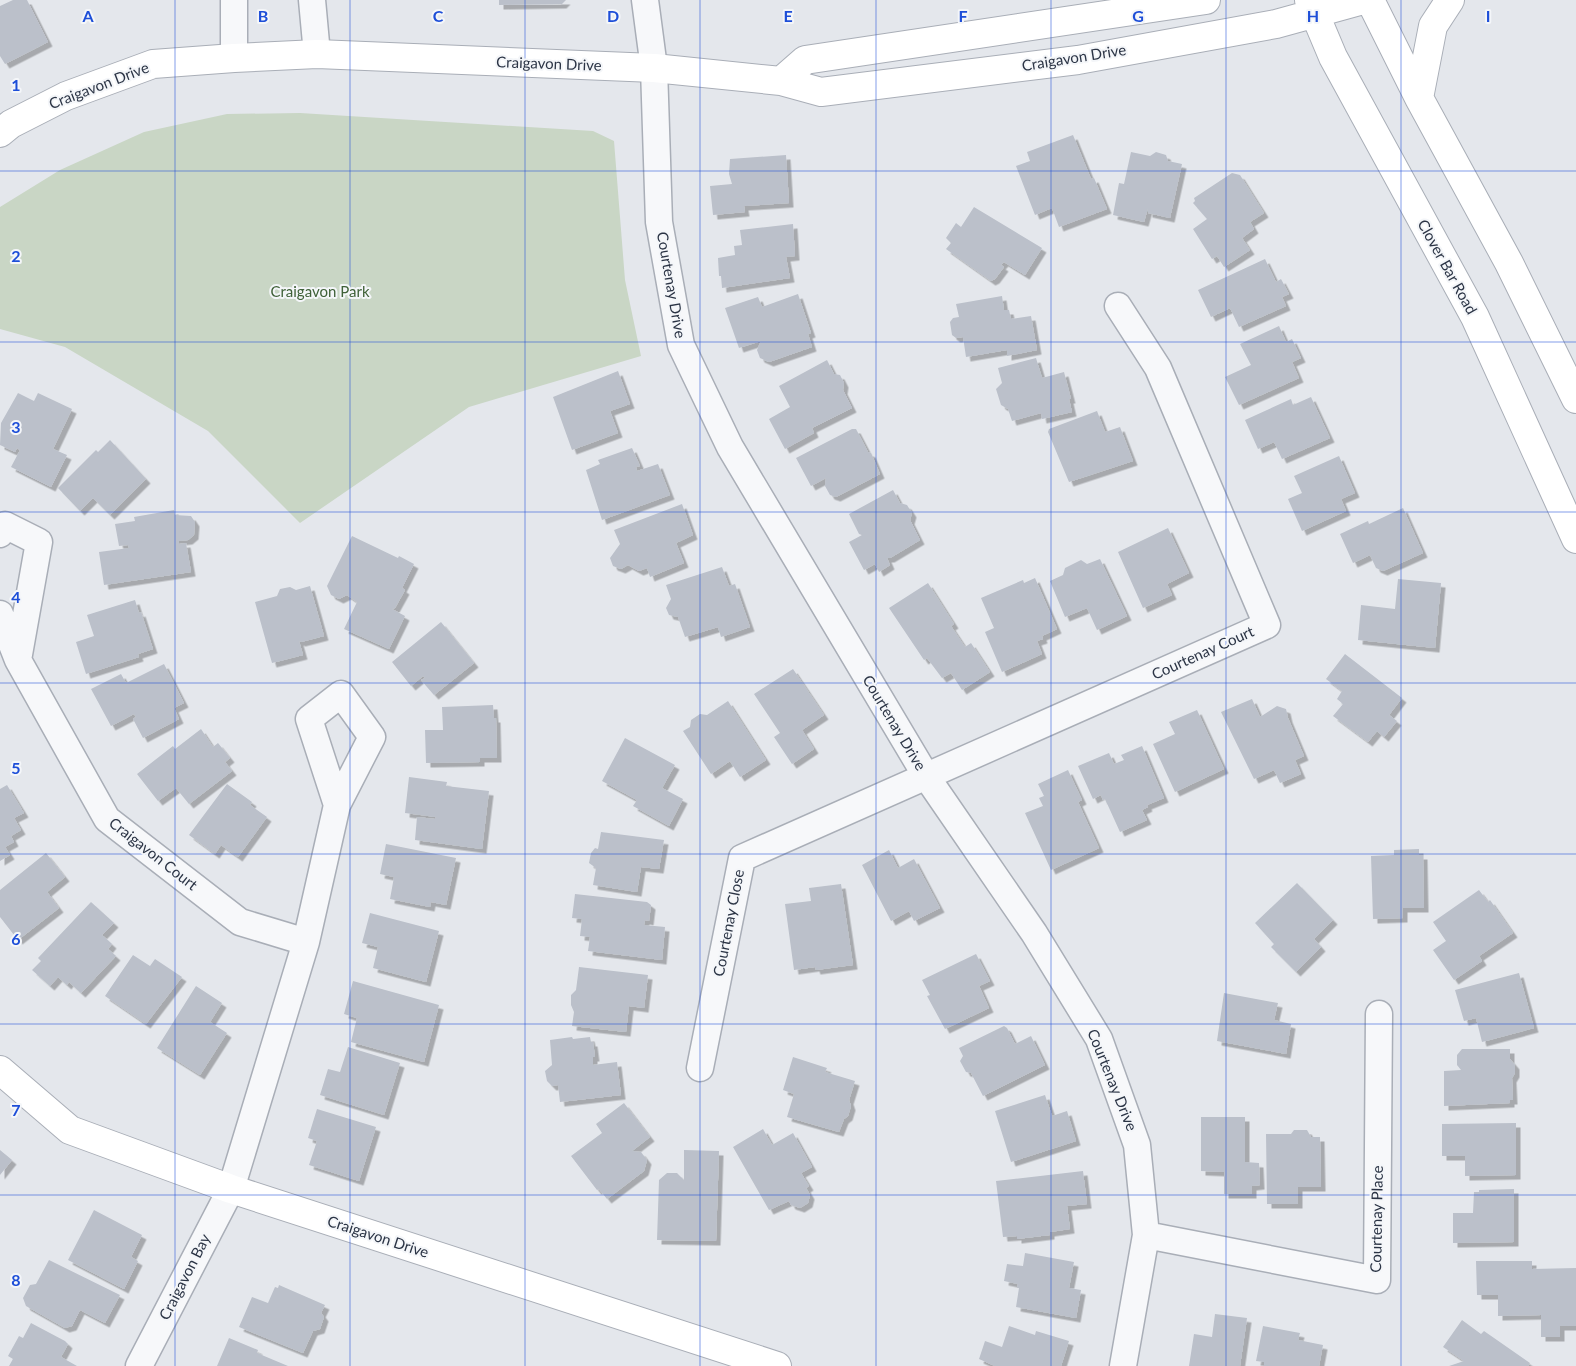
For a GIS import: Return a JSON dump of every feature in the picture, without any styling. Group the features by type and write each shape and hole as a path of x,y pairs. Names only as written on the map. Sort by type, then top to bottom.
{"street":[{"path":"234,0 234,58"},
{"path":"312,0 317,54"},
{"name":"Courtenay Drive","path":"645,0 654,68 659,222 681,345 730,447 926,776 1034,933 1099,1039 1137,1145 1146,1235 1123,1366"},
{"name":"Craigavon Drive","path":"0,132 11,124 66,96 153,64 317,54 654,68 781,81 820,92 1078,60 1276,24 1312,7 1363,0"},
{"path":"1370,0 1419,98 1505,255 1576,399"},
{"path":"1419,98 1433,26 1450,0"},
{"path":"781,81 805,60 1199,1"},
{"name":"Clover Bar Road","path":"1312,7 1333,57 1475,317 1576,539"},
{"name":"Courtenay Court","path":"926,776 1267,625 1158,368 1118,306"},
{"path":"0,534 5,525 39,542 18,660"},
{"name":"Craigavon Court","path":"0,614 18,660 107,819 240,922 306,942"},
{"name":"Courtenay Close","path":"700,1068 742,858 926,776"},
{"path":"232,1189 306,942 337,805"},
{"name":"Courtenay Place","path":"1146,1235 1377,1280 1379,1014"},
{"name":"Craigavon Drive","path":"0,1070 70,1130 232,1189 725,1358 776,1366"},
{"name":"Craigavon Bay","path":"140,1366 232,1189"}],"green space":[{"name":"Craigavon Park","path":"300,113 593,131 614,141 625,280 641,356 469,407 300,523 208,431 65,347 0,329 0,207 60,170 144,132 227,114"}],"building":[{"path":"13,0 27,0 48,42 5,64 0,56 0,6"},
{"path":"499,0 566,0 562,4 499,5"},
{"path":"1073,135 1091,179 1094,178 1107,209 1059,227 1052,208 1035,215 1016,166 1030,161 1027,152"},
{"path":"1131,152 1150,156 1156,152 1166,155 1168,161 1182,164 1170,218 1148,213 1148,208 1144,222 1113,215 1119,183 1124,184"},
{"path":"786,155 789,203 744,206 745,212 713,215 710,186 732,184 729,174 730,159"},
{"path":"1232,173 1240,175 1264,213 1250,222 1254,229 1242,238 1250,250 1224,267 1217,256 1212,259 1193,229 1207,219 1193,203 1195,201 1194,198"},
{"path":"974,207 1042,248 1025,275 1004,262 1001,265 1004,267 995,279 991,281 946,249 951,243 946,238 956,223 961,227"},
{"path":"793,224 795,256 786,257 790,278 722,288 718,258 735,255 734,246 742,245 740,230"},
{"path":"1265,259 1276,282 1281,279 1289,294 1282,297 1286,306 1239,327 1230,308 1211,317 1198,290"},
{"path":"798,294 811,333 808,334 812,347 769,362 760,358 757,350 761,341 739,348 725,308 758,297 762,307"},
{"path":"1002,296 1004,310 1009,310 1011,319 1031,316 1037,350 1007,356 1007,350 966,357 963,337 956,338 952,335 950,322 953,318 959,317 956,304"},
{"path":"1279,326 1286,342 1292,339 1301,358 1292,362 1299,378 1239,405 1225,377 1251,365 1240,344"},
{"path":"1036,358 1042,378 1064,372 1071,399 1069,399 1072,412 1042,419 1041,413 1012,421 1008,409 1001,405 996,389 1002,383 998,368"},
{"path":"827,360 834,374 840,375 844,383 843,390 852,408 812,428 814,433 785,449 769,419 790,407 779,386"},
{"path":"618,371 630,404 610,411 618,433 572,450 553,397"},
{"path":"18,393 34,401 38,393 72,409 53,449 67,455 51,487 11,467 20,450 17,448 15,452 0,445 1,423"},
{"path":"1311,397 1330,438 1282,459 1274,442 1258,449 1245,420 1291,399 1293,405"},
{"path":"1097,411 1105,432 1120,427 1133,461 1069,482 1048,432 1049,429"},
{"path":"852,429 856,429 868,452 871,453 880,474 836,497 830,495 825,486 826,478 811,486 796,458"},
{"path":"110,440 146,479 110,515 93,498 80,511 58,488 96,450 98,452"},
{"path":"632,448 640,466 636,467 637,471 658,464 670,495 602,520 586,470 600,464 598,460"},
{"path":"1339,456 1355,493 1341,499 1346,511 1302,531 1288,499 1302,493 1294,476"},
{"path":"893,490 900,503 907,505 912,513 910,520 920,540 887,558 890,565 879,572 875,564 864,570 849,542 862,535 859,534 849,514"},
{"path":"682,504 693,535 676,543 684,563 650,577 647,568 639,571 628,565 621,569 613,566 610,558 620,544 614,530"},
{"path":"1403,508 1423,553 1383,571 1376,568 1370,555 1353,563 1340,534 1368,521 1369,524"},
{"path":"174,510 175,515 191,516 195,522 194,535 188,540 179,541 179,544 186,543 191,572 104,585 99,552 129,548 128,545 119,546 115,524 135,521 134,517"},
{"path":"1168,528 1189,573 1167,584 1172,595 1143,608 1118,552"},
{"path":"352,536 414,564 402,588 405,590 395,608 392,609 405,616 389,649 344,629 357,602 347,595 339,599 331,595 327,586"},
{"path":"1100,559 1127,616 1097,630 1087,608 1065,617 1050,581 1063,575 1065,568 1081,560 1087,564"},
{"path":"722,567 729,586 735,584 750,627 721,637 718,627 685,637 678,617 669,615 666,608 671,599 666,585"},
{"path":"1035,578 1057,629 1042,636 1043,639 1037,641 1042,654 1002,672 985,632 994,628 981,598 1023,580 1024,583"},
{"path":"1398,579 1441,583 1435,648 1358,640 1361,605 1395,609"},
{"path":"928,583 954,624 951,626 965,647 971,643 990,672 962,690 951,673 942,678 927,658 924,660 889,608"},
{"path":"310,586 324,636 299,641 303,655 272,663 255,602 277,596 280,589 290,587 296,590"},
{"path":"135,600 153,649 138,654 139,657 86,674 76,642 94,636 87,615"},
{"path":"441,622 474,663 434,695 421,680 425,678 423,676 411,686 392,662"},
{"path":"1345,654 1402,698 1389,715 1397,721 1384,737 1377,731 1368,742 1333,716 1343,704 1337,699 1342,691 1326,679"},
{"path":"164,664 184,703 174,708 179,719 143,738 133,719 136,717 134,714 111,726 91,689 121,674 126,683"},
{"path":"793,669 824,715 802,730 814,749 792,764 774,737 780,733 754,694"},
{"path":"1252,699 1260,717 1277,706 1286,709 1304,756 1295,760 1301,774 1280,783 1274,770 1254,779 1221,712"},
{"path":"728,701 766,760 740,777 730,761 711,774 683,731 690,727 691,720 700,714 707,715"},
{"path":"493,705 494,718 496,718 497,758 480,758 480,762 426,763 425,730 443,730 442,707"},
{"path":"1197,710 1224,769 1175,792 1153,744 1175,734 1169,722"},
{"path":"201,729 213,747 218,743 230,758 225,762 232,771 189,804 176,788 158,801 137,774 173,746 175,749"},
{"path":"625,738 675,765 662,788 683,799 669,826 633,806 637,800 602,781"},
{"path":"1142,746 1164,798 1147,805 1148,807 1142,810 1147,820 1120,832 1105,799 1103,800 1101,795 1093,799 1078,766 1109,753 1114,764 1124,760 1121,755"},
{"path":"1068,770 1082,800 1078,802 1099,848 1051,870 1025,813 1043,806 1039,798 1044,796 1038,784"},
{"path":"409,777 447,782 446,786 489,791 482,849 415,840 417,817 435,819 436,817 405,813"},
{"path":"227,784 252,802 250,805 267,817 238,857 221,845 215,854 189,835"},
{"path":"7,785 24,813 14,818 21,830 11,836 14,842 5,847 10,855 0,861 0,789"},
{"path":"601,832 664,840 659,869 641,867 637,892 593,885 596,868 589,863 591,853 595,848 598,849"},
{"path":"386,844 456,858 446,905 431,902 430,907 390,899 394,877 380,874"},
{"path":"1419,849 1419,855 1423,855 1424,908 1403,908 1403,918 1373,919 1371,856 1394,855 1394,850"},
{"path":"889,850 898,868 914,859 940,908 914,921 909,911 891,921 862,865"},
{"path":"46,853 65,877 47,892 59,908 18,940 0,917 0,890"},
{"path":"1297,883 1333,920 1314,939 1321,947 1296,972 1271,947 1274,944 1255,923"},
{"path":"841,884 853,965 816,970 815,967 794,970 785,904 811,901 809,888"},
{"path":"1479,890 1488,902 1490,900 1513,933 1479,956 1482,961 1454,980 1433,950 1446,941 1433,922"},
{"path":"575,894 647,902 651,905 649,921 645,920 644,925 665,927 662,960 588,951 590,937 580,936 582,919 572,918"},
{"path":"91,902 114,923 102,935 112,944 108,949 116,956 81,993 69,982 67,985 58,977 50,986 32,970 41,961 38,958"},
{"path":"370,913 439,931 426,982 373,968 378,947 362,943"},
{"path":"976,954 990,981 979,986 989,1008 945,1029 927,996 930,995 922,980"},
{"path":"133,955 150,966 155,959 182,977 146,1024 105,996"},
{"path":"579,967 648,975 644,1008 629,1006 626,1032 572,1026 574,1012 571,1005 571,995 576,990"},
{"path":"1519,973 1534,1028 1482,1042 1476,1018 1464,1021 1455,990"},
{"path":"353,981 439,1005 424,1062 351,1042 357,1018 344,1014"},
{"path":"196,986 222,1003 210,1022 227,1033 200,1075 157,1048"},
{"path":"1224,993 1278,1003 1274,1020 1291,1024 1286,1054 1217,1041"},
{"path":"1004,1026 1007,1028 1015,1044 1031,1036 1045,1065 983,1096 971,1073 966,1072 960,1061 963,1056 959,1048"},
{"path":"572,1037 573,1039 590,1037 591,1042 593,1042 595,1057 593,1057 593,1065 617,1062 621,1095 560,1102 558,1085 552,1086 547,1081 545,1071 552,1065 550,1040"},
{"path":"348,1047 400,1063 384,1115 320,1095 328,1069 340,1072"},
{"path":"1462,1049 1510,1049 1510,1059 1515,1065 1515,1073 1512,1078 1513,1100 1510,1100 1510,1103 1444,1106 1444,1071 1461,1070 1457,1065 1457,1055"},
{"path":"793,1057 827,1068 825,1072 855,1081 849,1100 851,1106 848,1116 844,1119 839,1132 787,1117 794,1094 783,1090"},
{"path":"1045,1095 1052,1116 1067,1111 1076,1141 1011,1162 995,1111"},
{"path":"624,1103 650,1137 632,1151 641,1152 647,1160 644,1171 607,1199 599,1189 597,1190 571,1156 602,1133 596,1124"},
{"path":"317,1109 376,1127 359,1181 309,1165 317,1141 308,1138"},
{"path":"1201,1117 1245,1117 1245,1162 1259,1163 1260,1185 1252,1186 1252,1194 1224,1194 1224,1172 1201,1171"},
{"path":"1516,1123 1516,1175 1465,1176 1465,1156 1442,1156 1442,1124"},
{"path":"763,1129 772,1145 793,1133 812,1167 801,1173 809,1186 806,1188 810,1195 808,1203 800,1208 791,1205 789,1201 769,1210 733,1147"},
{"path":"1294,1130 1307,1130 1311,1137 1320,1137 1321,1187 1298,1187 1298,1204 1267,1204 1266,1134 1291,1134"},
{"path":"0,1150 12,1160 0,1175"},
{"path":"684,1150 719,1151 716,1241 657,1240 659,1180 667,1173 677,1173 684,1180"},
{"path":"1083,1171 1087,1204 1067,1206 1070,1229 1050,1232 1050,1235 1017,1239 1017,1236 1003,1237 996,1181"},
{"path":"1514,1189 1514,1242 1453,1243 1453,1213 1473,1213 1474,1192 1479,1192 1479,1190"},
{"path":"94,1210 142,1235 131,1257 138,1261 124,1289 68,1260"},
{"path":"1025,1253 1074,1262 1069,1288 1081,1290 1076,1318 1016,1307 1018,1284 1004,1281 1007,1264 1023,1266"},
{"path":"49,1260 120,1295 105,1323 80,1310 72,1326 65,1328 26,1306 23,1298 30,1285 36,1284"},
{"path":"1476,1261 1532,1261 1532,1269 1576,1268 1576,1326 1560,1326 1560,1337 1541,1337 1541,1315 1498,1316 1498,1295 1477,1295"},
{"path":"279,1285 325,1305 321,1313 324,1317 320,1329 313,1331 303,1353 239,1327 252,1297 268,1303 275,1287 278,1288"},
{"path":"1215,1314 1247,1318 1240,1366 1189,1366 1194,1334 1212,1337"},
{"path":"1462,1320 1481,1334 1484,1331 1530,1363 1528,1366 1449,1366 1464,1361 1443,1347"},
{"path":"31,1323 65,1341 68,1344 61,1357 77,1366 9,1366 13,1359 8,1356 19,1336 23,1338"},
{"path":"1009,1326 1035,1335 1036,1331 1069,1341 1061,1366 995,1366 979,1359 985,1341 1002,1347"},
{"path":"1263,1326 1300,1333 1298,1340 1323,1345 1319,1366 1264,1366 1264,1362 1256,1361"},
{"path":"229,1338 258,1350 257,1353 288,1366 217,1366"}]}
